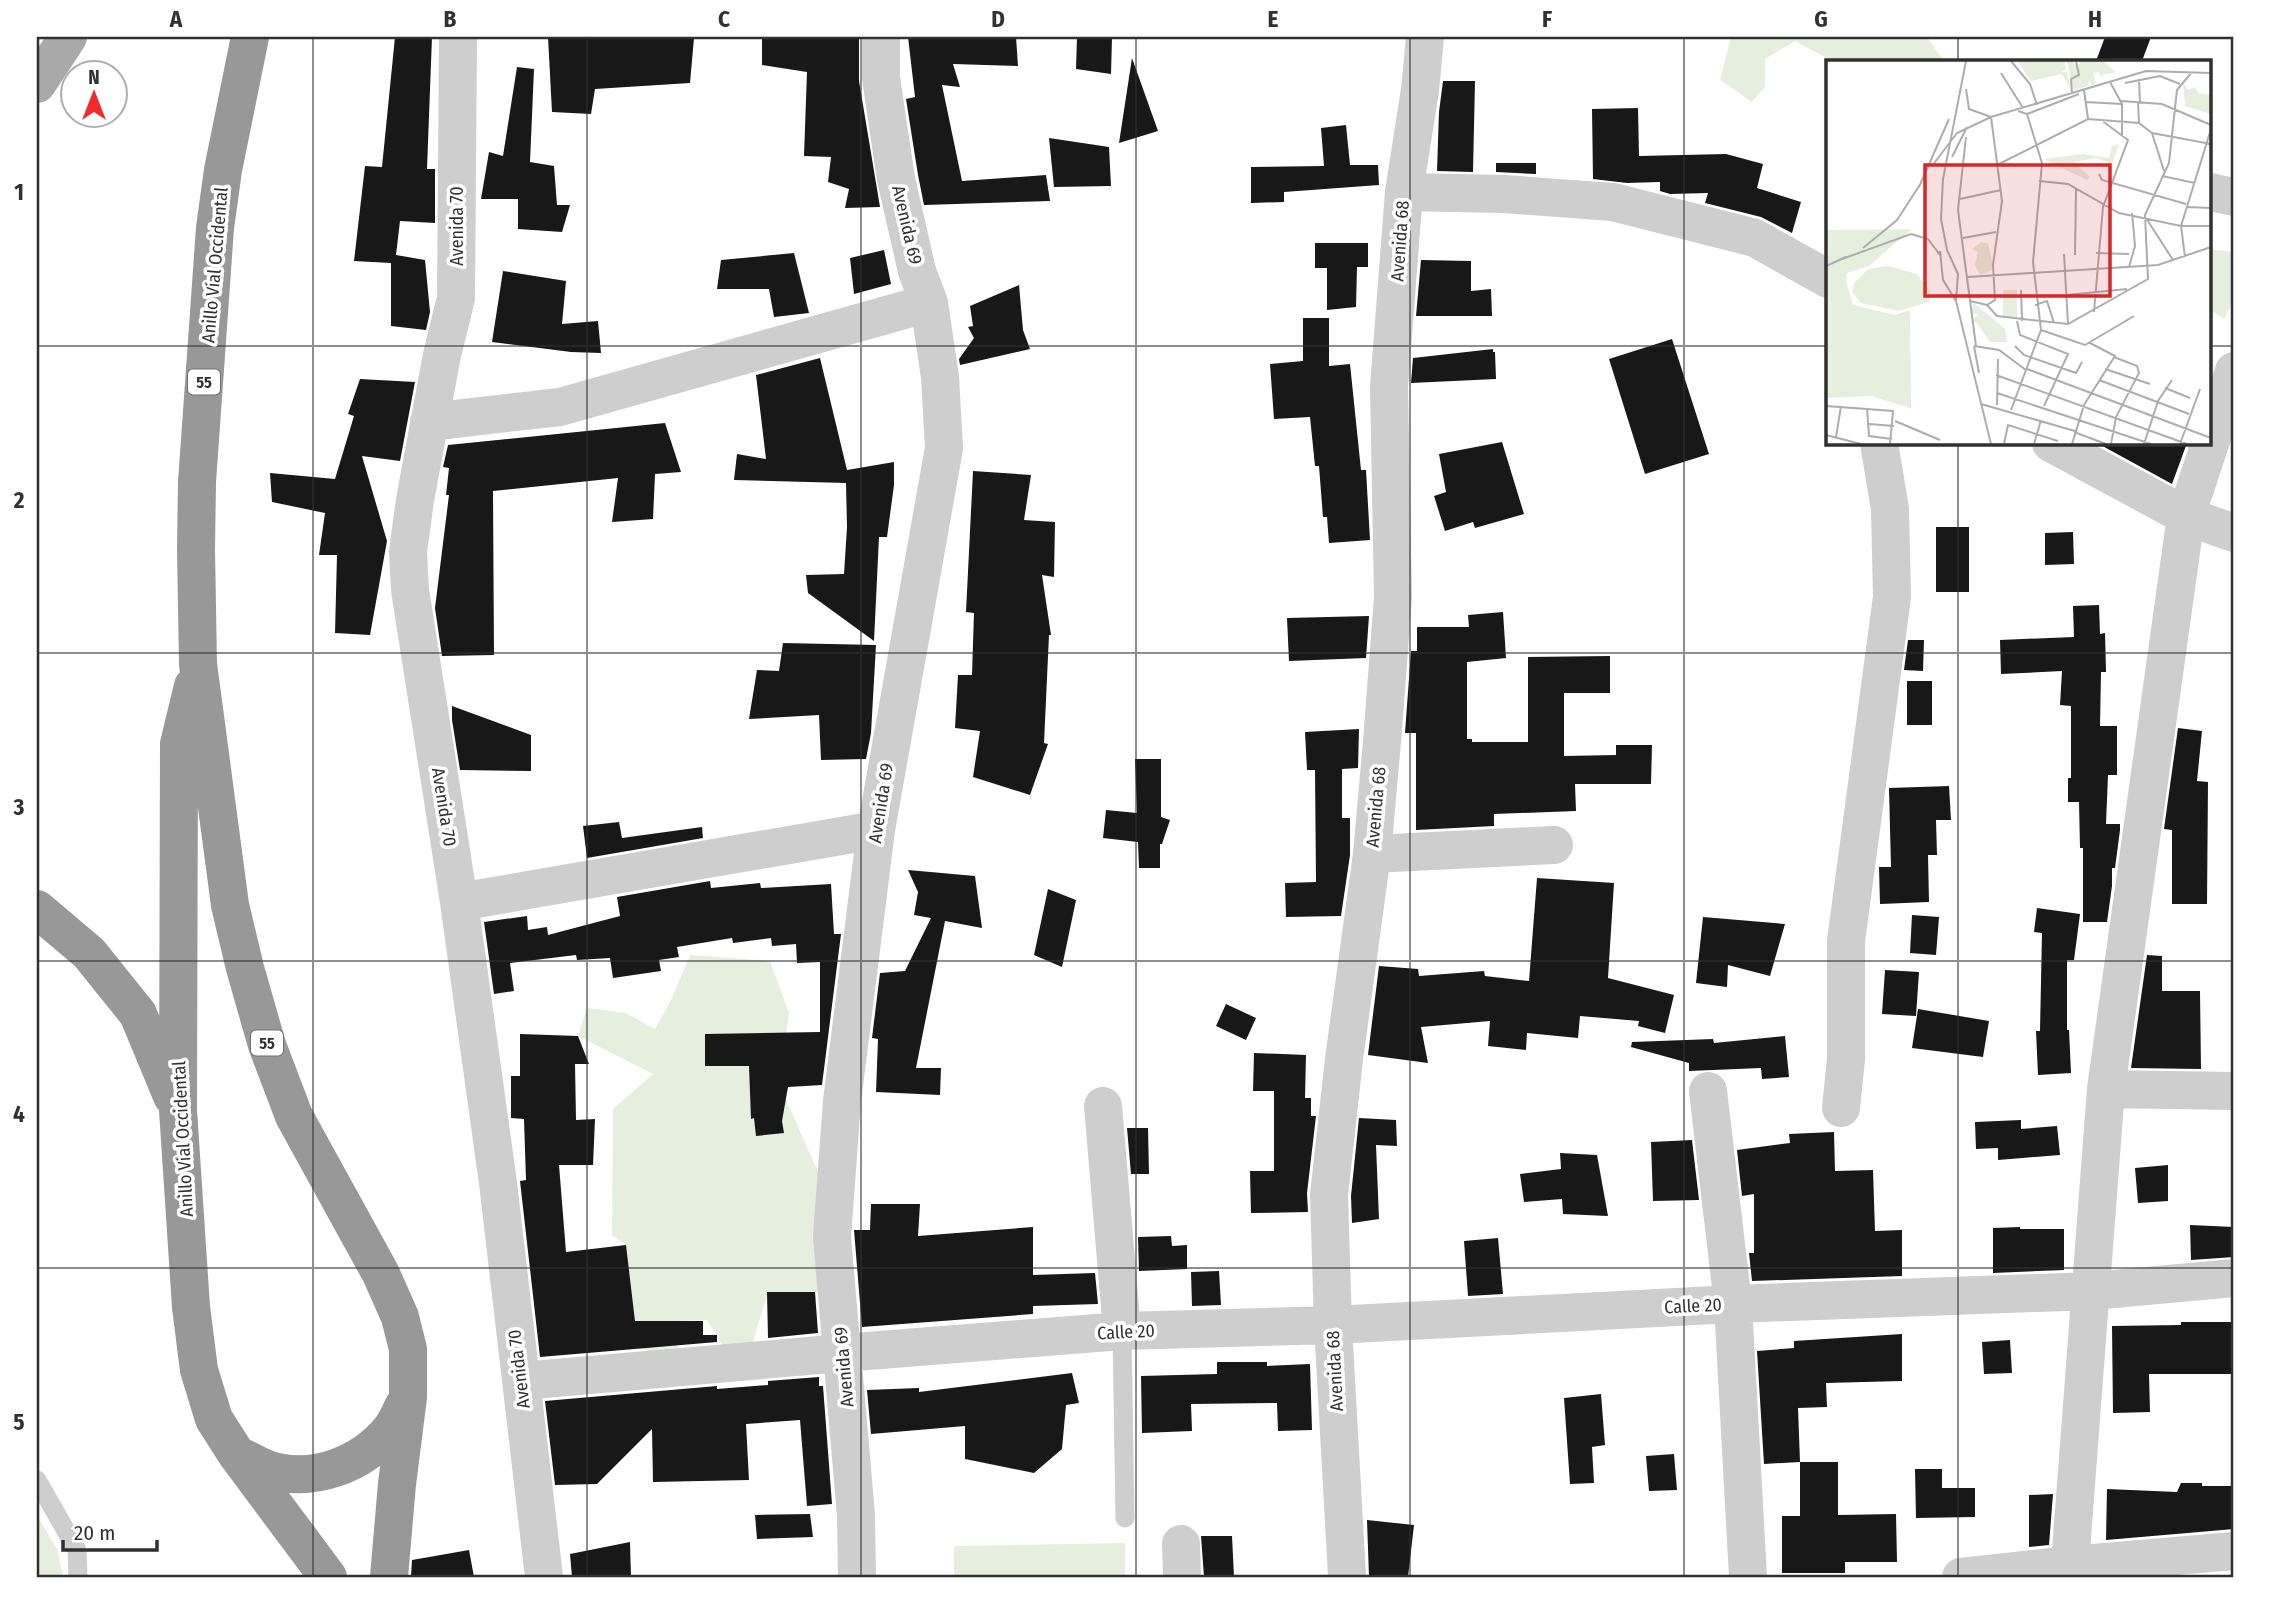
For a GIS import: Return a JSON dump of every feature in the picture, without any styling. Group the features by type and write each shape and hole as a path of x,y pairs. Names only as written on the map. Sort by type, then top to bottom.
{"highway":[{"name":"Anillo Vial Occidental","path":"250,37 223,170 215,228 210,325 200,428 196,550 198,664 230,905 267,1045 295,1116 381,1274 400,1317 408,1349 408,1397 388,1577"},
{"path":"237,101 263,37"},
{"name":"Anillo Vial Occidental","path":"198,664 179,744 178,1110 191,1307 199,1370 214,1419 237,1455 328,1577"},
{"path":"37,909 89,953 138,1014 178,1110"},
{"path":"237,1455 269,1469 303,1474 337,1468 368,1453 392,1428 408,1397"}],"main road":[{"path":"37,84 68,37"}],"street":[{"name":"Avenida 70","path":"458,37 456,298 429,422 408,552 410,590 459,902 498,1183 544,1577"},
{"name":"Avenida 69","path":"857,1577 856,1515 832,1237 842,1101 876,830 944,448 940,377 929,303 917,271 896,179 881,78 881,37"},
{"name":"Avenida 68","path":"1347,1577 1333,1325 1329,1195 1343,1059 1372,854 1393,597 1389,387 1404,191 1420,90 1425,37"},
{"path":"1404,191 1612,201 1755,238 1826,278"},
{"path":"2212,192 2234,197"},
{"path":"429,422 560,407 929,303"},
{"path":"2212,437 2234,371"},
{"path":"1841,1108 1846,1059 1846,941 1892,597 1890,509 1880,444"},
{"path":"2053,444 2186,516 2234,533"},
{"path":"2069,1571 2106,1089 2186,516 2210,444"},
{"path":"459,902 876,830"},
{"path":"1372,854 1554,845"},
{"path":"2106,1089 2234,1091"},
{"path":"1708,1091 1733,1304 1748,1577"},
{"path":"1103,1106 1122,1331"},
{"name":"Calle 20","path":"520,1381 1122,1331 1333,1325 1733,1304 2092,1291 2234,1278"},
{"path":"1961,1577 2069,1571 2234,1550"}],"lane":[{"path":"1122,1331 1125,1518"},
{"path":"37,1480 77,1550 78,1577"}],"green space":[{"path":"1731,37 1927,37 1943,60 1830,60 1795,41 1765,59 1765,87 1752,102 1720,80"},
{"path":"2212,249 2234,252 2234,300 2224,319 2212,311"},
{"path":"690,955 770,961 789,1013 784,1051 766,1055 823,1183 819,1292 768,1292 750,1351 726,1351 707,1320 678,1321 678,1359 638,1348 626,1245 612,1235 613,1109 653,1074 578,1036 587,1008 626,1013 655,1029 672,998"},
{"path":"37,1515 58,1551 63,1577 37,1577"},
{"path":"1125,1543 1125,1577 954,1577 954,1546"}],"building":[{"path":"395,37 432,37 427,169 435,169 435,223 400,221 396,255 425,260 430,312 426,330 391,326 391,263 354,261 365,166 382,167"},
{"path":"548,37 694,38 690,83 595,89 591,114 552,112"},
{"path":"762,37 859,37 859,81 880,207 845,208 849,189 828,182 831,157 804,156 807,72 762,65"},
{"path":"908,37 1016,37 1018,66 953,64 960,87 942,85 962,181 1046,175 1050,201 924,205 906,99 915,97"},
{"path":"1077,37 1112,37 1111,74 1076,69"},
{"path":"2105,37 2151,37 2142,60 2096,60"},
{"path":"1132,58 1158,131 1119,143"},
{"path":"517,67 534,69 530,162 554,166 557,205 570,205 562,232 518,229 518,199 481,199 489,152 503,156"},
{"path":"1443,81 1475,81 1473,172 1437,171"},
{"path":"1638,108 1639,156 1726,154 1763,164 1757,188 1801,202 1792,233 1761,217 1705,203 1708,193 1670,194 1660,191 1660,182 1627,183 1593,179 1592,109"},
{"path":"1346,125 1350,165 1378,165 1379,185 1284,192 1284,202 1251,203 1251,167 1324,166 1321,128"},
{"path":"1049,138 1109,147 1111,186 1054,187"},
{"path":"1496,163 1536,163 1536,174 1496,172"},
{"path":"1315,243 1368,243 1368,267 1357,267 1356,307 1327,310 1327,268 1315,268"},
{"path":"884,250 891,284 854,294 850,258"},
{"path":"794,253 809,313 774,317 769,289 717,289 721,260"},
{"path":"1421,260 1471,261 1471,291 1491,289 1492,316 1416,316"},
{"path":"503,271 566,281 562,324 598,321 601,353 492,342"},
{"path":"1019,285 1023,330 1030,349 960,365 959,359 974,338 968,327 973,326 970,306"},
{"path":"1303,318 1329,318 1329,366 1350,364 1361,470 1366,470 1370,540 1329,543 1327,517 1323,517 1319,466 1315,466 1310,417 1274,419 1270,364 1303,361"},
{"path":"1672,339 1709,454 1645,474 1609,359"},
{"path":"1493,349 1496,379 1411,383 1413,358"},
{"path":"820,358 847,470 894,462 894,485 887,537 879,537 874,641 808,593 806,575 844,574 846,483 734,480 737,454 766,459 756,375"},
{"path":"360,379 415,382 400,461 362,456 387,541 370,635 335,633 337,555 319,555 325,513 272,502 270,473 335,479 354,416 348,414"},
{"path":"665,423 681,472 655,474 653,519 612,522 618,478 493,491 494,655 442,656 435,608 449,495 446,495 449,468 443,467 448,445"},
{"path":"1502,442 1524,514 1475,528 1473,522 1445,531 1434,496 1446,492 1439,454"},
{"path":"2099,444 2187,444 2172,484"},
{"path":"973,471 1031,475 1024,520 1055,522 1054,577 1042,575 1051,635 1044,743 1048,744 1030,795 973,777 980,731 955,728 958,675 972,675 974,613 966,612"},
{"path":"1936,527 1969,527 1969,592 1936,592"},
{"path":"2073,532 2074,564 2045,565 2045,533"},
{"path":"2099,605 2100,634 2105,633 2106,672 2101,672 2100,726 2117,726 2117,775 2108,775 2106,824 2120,824 2120,830 2115,868 2112,868 2107,922 2083,922 2083,848 2080,848 2079,802 2068,802 2068,778 2071,778 2071,706 2060,705 2062,671 2001,674 2000,640 2074,637 2073,606"},
{"path":"1503,612 1506,658 1467,662 1467,739 1472,739 1472,742 1528,742 1528,657 1610,656 1610,693 1564,693 1564,756 1616,755 1616,745 1652,745 1651,784 1575,784 1576,811 1494,814 1494,826 1416,830 1416,733 1405,733 1411,651 1417,651 1417,627 1469,627 1468,615"},
{"path":"1369,616 1366,658 1289,661 1287,618"},
{"path":"1908,640 1924,640 1923,671 1904,670"},
{"path":"783,643 876,645 871,733 866,759 821,760 819,715 749,719 757,670 779,671"},
{"path":"1907,681 1932,681 1932,725 1907,725"},
{"path":"452,706 531,735 531,771 460,770"},
{"path":"2178,728 2202,731 2197,781 2208,782 2207,904 2172,904 2172,830 2164,829"},
{"path":"1359,729 1358,768 1342,769 1342,818 1350,818 1350,855 1341,916 1286,917 1285,883 1316,882 1315,770 1307,770 1305,732"},
{"path":"1135,759 1161,759 1161,817 1170,820 1160,844 1160,868 1139,868 1138,842 1103,838 1106,810 1137,813"},
{"path":"1949,786 1951,820 1936,820 1937,855 1928,855 1929,902 1880,904 1879,867 1891,867 1889,788"},
{"path":"619,822 622,838 702,827 703,838 587,858 583,826"},
{"path":"908,870 975,876 982,928 945,921 916,1068 941,1068 940,1095 876,1092 878,1039 872,1038 880,973 905,971 931,918 914,915 918,892"},
{"path":"1537,878 1614,883 1608,978 1674,995 1665,1033 1638,1026 1639,1021 1580,1016 1578,1038 1527,1033 1526,1050 1488,1046 1490,1021 1421,1027 1428,1063 1368,1055 1379,966 1418,969 1419,976 1484,971 1485,976 1529,981"},
{"path":"710,881 711,888 760,883 761,888 831,884 834,934 841,934 822,1085 788,1087 782,1121 784,1133 756,1136 754,1118 751,1119 749,1066 705,1066 705,1034 820,1032 820,962 797,963 796,944 772,946 771,938 733,943 732,938 677,947 679,957 659,960 661,971 613,978 610,958 577,960 576,955 510,963 514,991 494,994 484,922 527,916 528,930 547,927 548,935 620,916 617,897"},
{"path":"1048,889 1076,900 1062,967 1034,955"},
{"path":"2037,908 2080,914 2074,960 2067,960 2067,1030 2071,1073 2038,1075 2036,1031 2040,1031 2042,933 2034,932"},
{"path":"1912,915 1939,917 1936,955 1910,953"},
{"path":"1703,917 1785,924 1770,976 1728,965 1727,987 1696,983"},
{"path":"2147,955 2162,956 2162,991 2200,991 2201,1069 2131,1068"},
{"path":"1885,970 1919,972 1916,1016 1882,1014"},
{"path":"1226,1004 1256,1018 1246,1040 1216,1026"},
{"path":"1918,1009 1989,1021 1983,1057 1912,1048"},
{"path":"520,1034 578,1036 589,1064 575,1064 576,1120 595,1119 593,1165 559,1165 566,1252 626,1245 635,1321 703,1321 703,1335 717,1335 717,1342 540,1357 520,1181 526,1180 524,1119 511,1118 511,1076 520,1076"},
{"path":"1785,1036 1789,1077 1762,1079 1761,1068 1689,1071 1689,1063 1631,1047 1632,1042 1713,1039 1714,1043"},
{"path":"1254,1053 1306,1055 1305,1098 1311,1098 1311,1116 1316,1116 1307,1193 1308,1212 1251,1213 1250,1171 1274,1171 1274,1091 1253,1091"},
{"path":"1359,1118 1396,1120 1397,1146 1376,1145 1379,1219 1352,1223 1351,1196"},
{"path":"2021,1120 2021,1129 2057,1126 2060,1155 1998,1160 1998,1148 1976,1149 1975,1122"},
{"path":"1127,1128 1148,1128 1149,1174 1131,1174"},
{"path":"1834,1132 1835,1171 1873,1170 1875,1231 1902,1230 1902,1276 1752,1281 1749,1253 1754,1253 1754,1194 1742,1196 1737,1150 1790,1143 1789,1134"},
{"path":"1692,1140 1699,1200 1653,1201 1651,1142"},
{"path":"1560,1153 1597,1155 1608,1216 1563,1214 1562,1199 1524,1202 1520,1174 1561,1169"},
{"path":"2168,1165 2168,1201 2138,1203 2135,1168"},
{"path":"871,1204 920,1204 918,1236 1033,1227 1033,1275 1095,1273 1098,1304 1033,1306 1033,1314 862,1327 854,1230 870,1230"},
{"path":"2190,1225 2234,1227 2234,1257 2191,1260"},
{"path":"1993,1228 2064,1229 2064,1270 1993,1273"},
{"path":"1171,1236 1172,1246 1187,1245 1187,1269 1139,1271 1138,1237"},
{"path":"1498,1238 1503,1294 1468,1296 1464,1241"},
{"path":"1219,1271 1221,1305 1192,1306 1191,1272"},
{"path":"767,1292 815,1292 818,1333 768,1338"},
{"path":"2181,1322 2234,1322 2234,1374 2149,1374 2150,1412 2113,1413 2112,1326 2181,1325"},
{"path":"1902,1334 1902,1381 1826,1383 1827,1407 1798,1408 1800,1462 1764,1464 1757,1351 1794,1348 1794,1341"},
{"path":"2010,1340 2012,1373 1984,1374 1982,1342"},
{"path":"1217,1362 1267,1362 1267,1366 1310,1364 1312,1430 1278,1431 1277,1403 1191,1404 1192,1431 1142,1433 1141,1376 1217,1374"},
{"path":"1072,1373 1079,1403 1066,1405 1062,1449 1034,1473 965,1459 965,1426 871,1434 867,1390 919,1388 919,1392"},
{"path":"819,1377 819,1386 823,1386 832,1504 807,1506 800,1420 746,1424 749,1480 653,1482 652,1429 597,1484 555,1485 545,1401 717,1386 717,1389 768,1385 768,1381"},
{"path":"1601,1394 1605,1445 1592,1447 1594,1483 1570,1484 1564,1398"},
{"path":"1674,1454 1677,1490 1649,1491 1646,1456"},
{"path":"1800,1462 1838,1462 1838,1515 1896,1514 1897,1562 1845,1562 1845,1573 1782,1573 1782,1516 1800,1516"},
{"path":"1915,1469 1942,1469 1942,1488 1975,1488 1975,1517 1916,1518"},
{"path":"2181,1483 2234,1486 2234,1529 2106,1540 2107,1489 2177,1492"},
{"path":"2053,1494 2049,1545 2029,1547 2029,1495"},
{"path":"810,1514 813,1537 757,1539 755,1515"},
{"path":"1367,1520 1414,1525 1408,1577 1369,1577"},
{"path":"1201,1536 1232,1536 1234,1577 1204,1577"},
{"path":"630,1542 631,1577 572,1577 570,1554"},
{"path":"469,1550 474,1577 411,1577 412,1560"}]}
